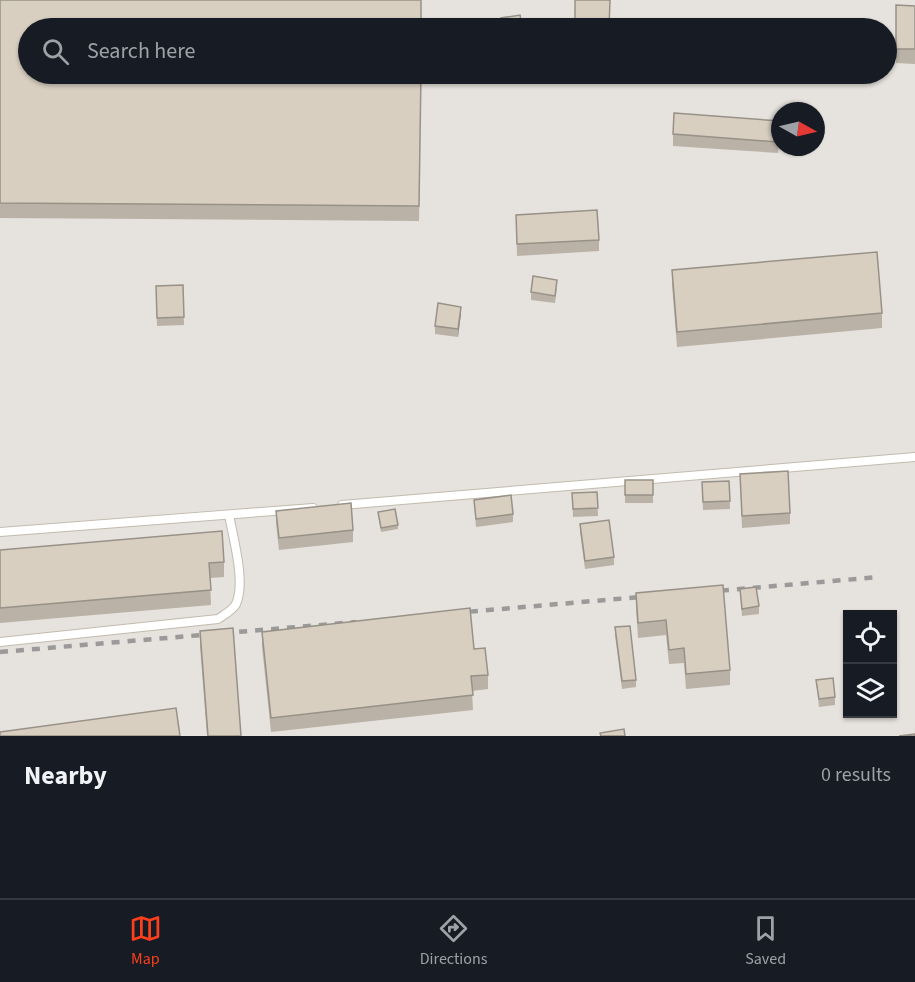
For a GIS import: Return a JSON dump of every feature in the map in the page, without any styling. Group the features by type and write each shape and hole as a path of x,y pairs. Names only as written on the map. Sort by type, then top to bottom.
{"lane":[{"path":"335,506 915,457"},
{"path":"0,532 324,507"},
{"path":"0,642 218,619 231,611 237,602 239,591 239,576 229,515"}],"shaded area":[{"path":"0,0 915,0 915,736 0,736"}],"building":[{"path":"0,0 421,0 421,18 18,18 18,84 421,84 419,206 0,203"},
{"path":"575,0 610,0 609,18 575,18"},
{"path":"896,5 915,6 915,49 897,49"},
{"path":"520,15 520,18 501,18"},
{"path":"674,113 771,120 771,141 673,134"},
{"path":"597,210 599,240 517,244 516,215"},
{"path":"877,252 882,313 677,332 672,270"},
{"path":"533,276 557,280 555,296 531,292"},
{"path":"183,285 184,317 157,318 156,286"},
{"path":"438,303 461,307 458,329 435,326"},
{"path":"788,471 790,513 742,516 740,474"},
{"path":"625,480 653,480 653,495 625,495"},
{"path":"729,481 730,501 703,502 702,482"},
{"path":"597,492 598,508 573,509 572,493"},
{"path":"511,495 513,514 476,519 474,500"},
{"path":"351,503 353,530 279,538 276,511"},
{"path":"395,509 398,525 381,528 378,512"},
{"path":"609,520 614,557 585,561 580,524"},
{"path":"222,531 224,562 209,563 211,590 0,608 0,550"},
{"path":"723,585 730,670 686,674 684,648 669,650 666,620 638,623 636,593"},
{"path":"756,587 759,606 742,609 740,589"},
{"path":"470,608 474,649 485,648 488,675 471,676 473,695 271,718 262,632"},
{"path":"630,626 636,680 622,681 615,627"},
{"path":"233,628 241,736 208,736 200,631"},
{"path":"833,678 835,697 819,699 816,680"},
{"path":"176,708 180,736 0,736 0,732"},
{"path":"624,729 625,736 601,736 600,733"}],"railway":[{"path":"705,592 879,577"},
{"path":"454,613 652,596"},
{"path":"0,652 356,622"}]}
